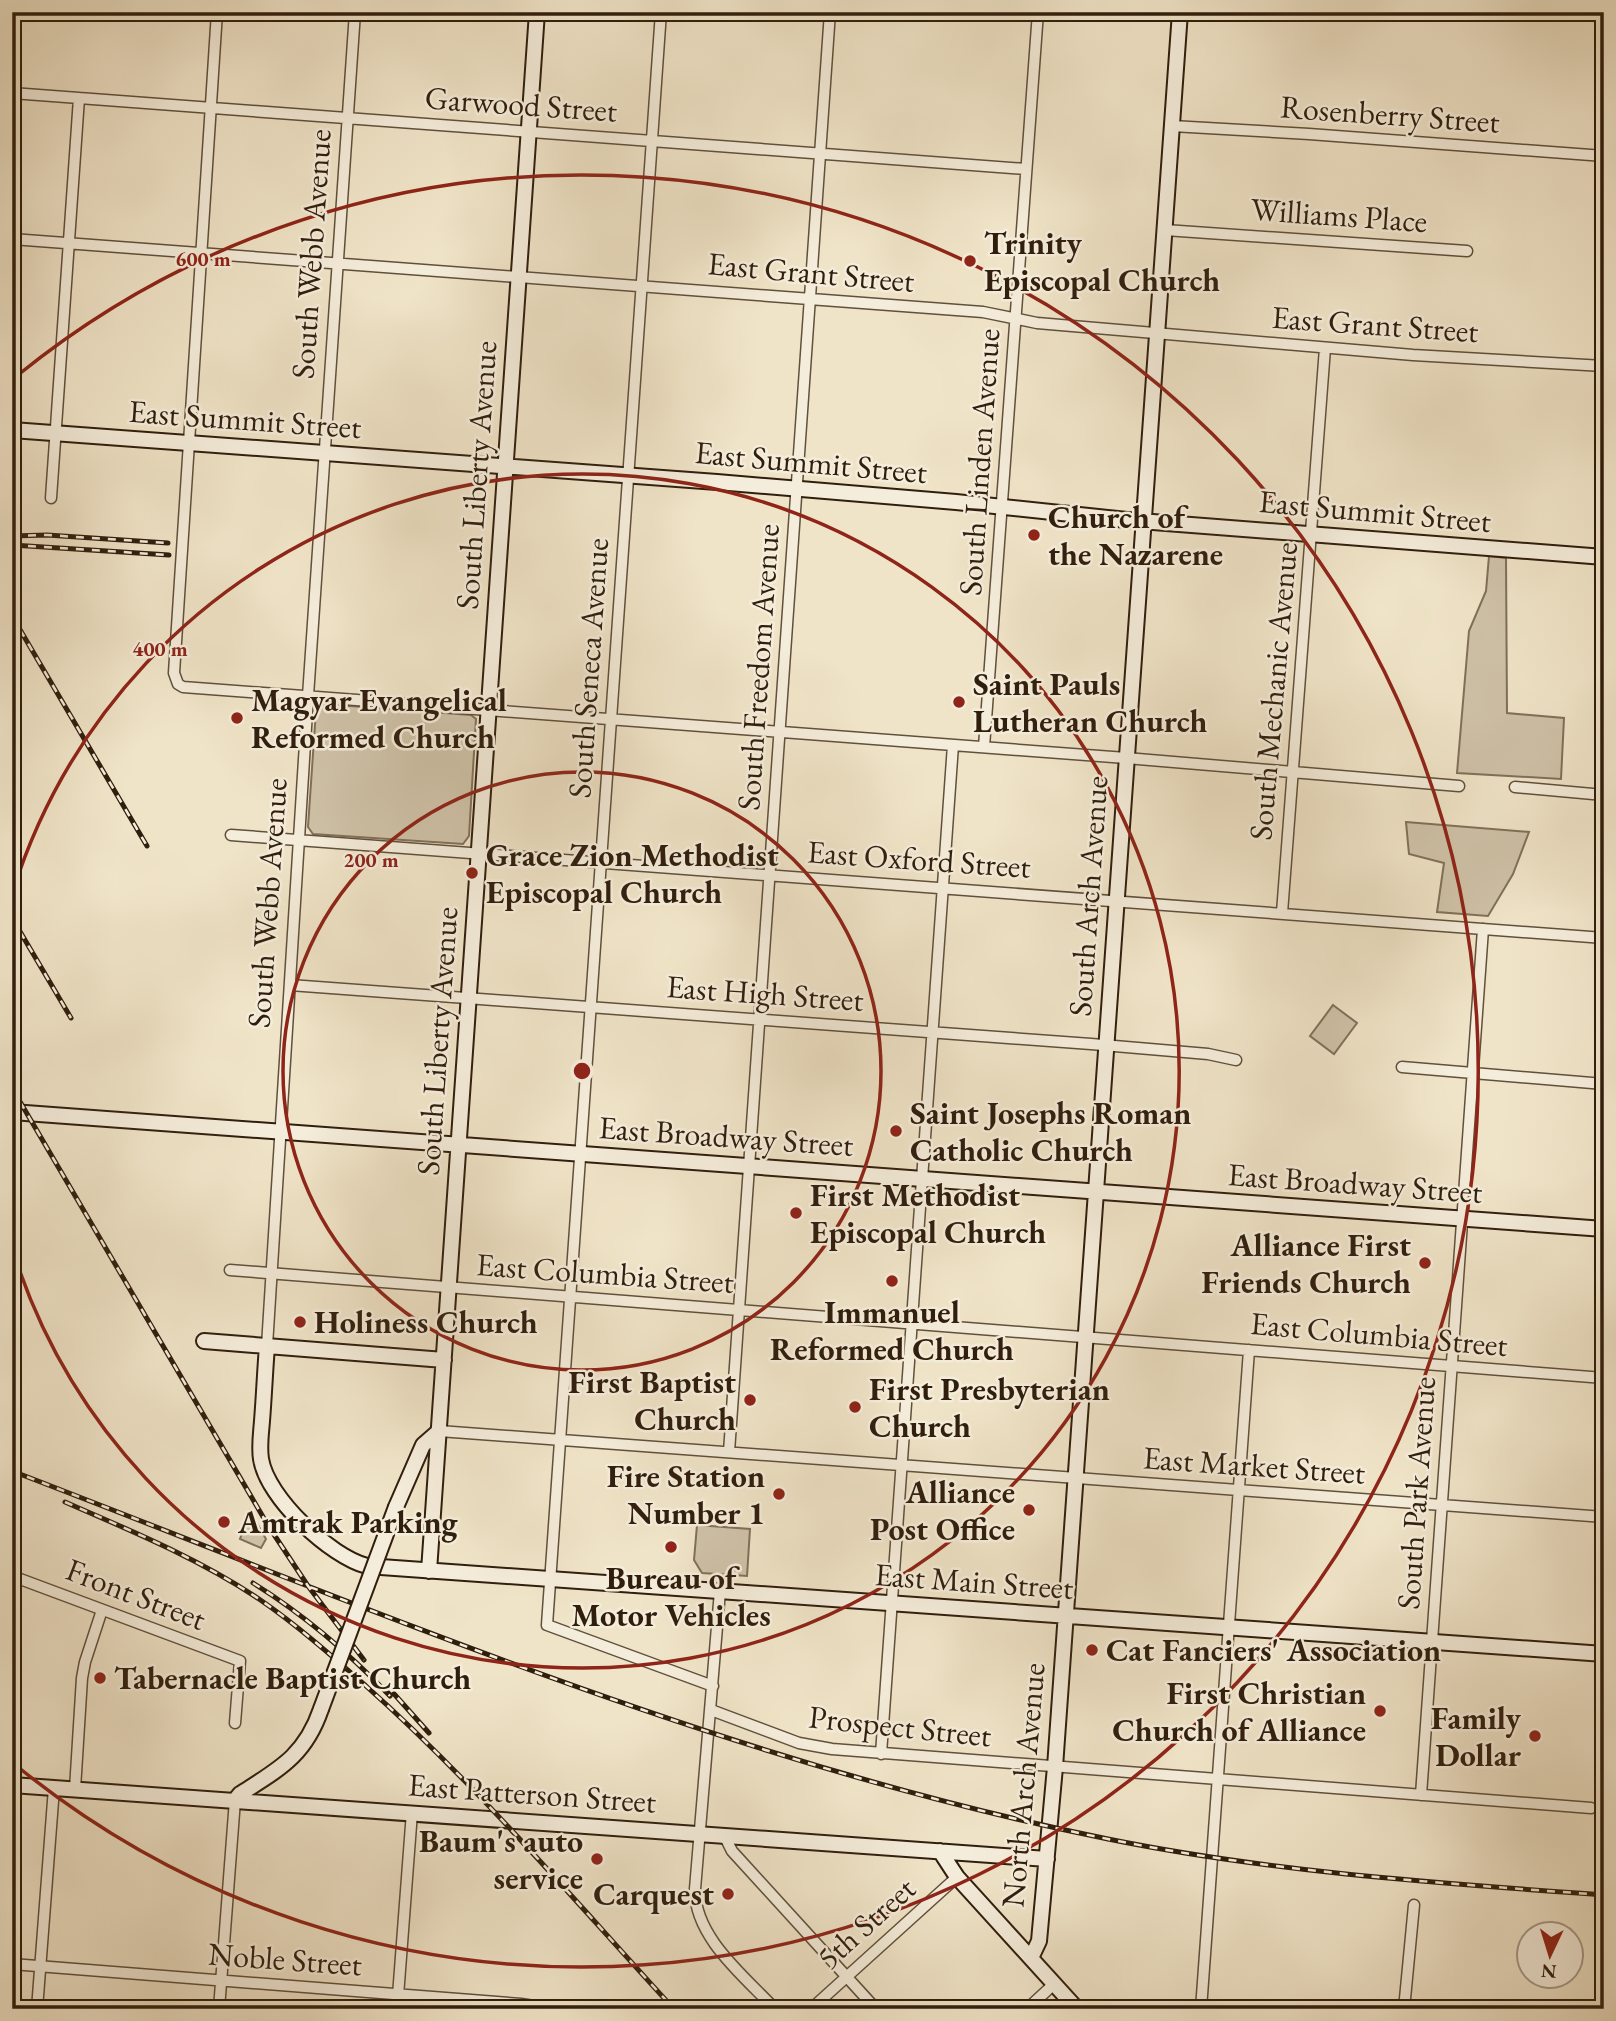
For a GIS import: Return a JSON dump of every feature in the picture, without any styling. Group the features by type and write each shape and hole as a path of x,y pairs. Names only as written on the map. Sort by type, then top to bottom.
{"street":[{"path":"217,12 174,673 178,684 183,687 1126,758 1460,786"},
{"name":"South Webb Avenue","path":"343,1557 293,1512 274,1489 263,1469 260,1448 355,12"},
{"name":"South Liberty Avenue","path":"429,1571 537,12"},
{"name":"South Seneca Avenue","path":"661,12 547,1625 713,1686"},
{"name":"South Freedom Avenue","path":"729,1452 830,12"},
{"name":"South Linden Avenue","path":"984,747 1038,12"},
{"name":"South Arch Avenue","path":"1065,1616 1180,12"},
{"path":"1550,12 1604,16"},
{"name":"Garwood Street","path":"12,93 1027,169"},
{"path":"51,498 79,98"},
{"name":"Rosenberry Street","path":"1172,126 1604,156"},
{"name":"Williams Place","path":"1165,230 1467,251"},
{"name":"East Grant Street","path":"12,239 809,298 982,312 1037,323 1325,348 1604,366"},
{"name":"South Mechanic Avenue","path":"1282,914 1325,348"},
{"name":"East Summit Street","path":"12,430 796,489 1144,521 1604,557"},
{"path":"881,1754 953,745"},
{"path":"1515,788 1604,795"},
{"name":"East Oxford Street","path":"231,835 1604,938"},
{"name":"South Park Avenue","path":"1421,1796 1483,929"},
{"name":"East High Street","path":"290,985 933,1032 1188,1053 1236,1060"},
{"path":"1402,1068 1604,1084"},
{"name":"East Broadway Street","path":"12,1112 1604,1229"},
{"name":"East Columbia Street","path":"230,1270 1604,1378"},
{"path":"204,1341 444,1360"},
{"path":"1201,2009 1249,1350"},
{"path":"219,2009 235,1800 293,1757 311,1734 396,1507 423,1445 439,1431"},
{"name":"East Market Street","path":"439,1431 1604,1517"},
{"name":"East Main Street","path":"343,1557 367,1566 429,1571 1604,1654"},
{"name":"Front Street","path":"12,1576 240,1661 235,1723"},
{"path":"720,1591 695,1896 700,1918 729,1960 775,2009"},
{"path":"75,1789 82,1678 102,1609"},
{"name":"North Arch Avenue","path":"1031,1958 1039,1941 1055,1768 1065,1616"},
{"name":"Prospect Street","path":"711,1710 802,1744 881,1754 1591,1808"},
{"name":"East Patterson Street","path":"12,1785 1047,1859"},
{"path":"37,2009 54,1788"},
{"path":"397,2009 412,1812"},
{"path":"724,1835 732,1851 876,2009"},
{"path":"940,1851 957,1877 1077,2009"},
{"name":"5th Street","path":"811,2009 957,1877"},
{"path":"1404,2009 1414,1905"},
{"name":"Noble Street","path":"12,1964 521,2004 554,2009"},
{"path":"1027,2009 1054,1984"}],"shaded area":[{"path":"1489,556 1506,558 1507,713 1564,718 1561,779 1457,773 1469,631 1486,591"},
{"path":"324,704 471,715 476,719 469,836 463,844 313,834 308,827 316,710"},
{"path":"1406,822 1529,832 1513,874 1488,916 1437,912 1444,863 1409,854"},
{"path":"1333,1005 1357,1023 1334,1054 1310,1036"},
{"path":"250,1511 266,1539 261,1548 240,1539"},
{"path":"697,1525 750,1529 747,1576 702,1573 694,1560"}],"railway":[{"path":"12,536 47,535 168,543"},
{"path":"12,545 169,555"},
{"path":"12,616 147,846"},
{"path":"12,918 71,1018"},
{"path":"12,1088 269,1527 308,1586 364,1660"},
{"path":"12,1471 553,1678 690,1726 827,1769 967,1807 1108,1839 1231,1860 1355,1875 1604,1895"},
{"path":"65,1502 165,1546 213,1571 259,1599 314,1641 447,1763 524,1843 674,2009"},
{"path":"253,1583 325,1635 390,1696"},
{"path":"387,1686 429,1733"}],"place":[{"name":"Trinity Episcopal Church","path":"970,261"},
{"name":"Church of the Nazarene","path":"1034,535"},
{"name":"Saint Pauls Lutheran Church","path":"959,702"},
{"name":"Magyar Evangelical Reformed Church","path":"237,718"},
{"name":"Grace Zion Methodist Episcopal Church","path":"472,873"},
{"name":"Saint Josephs Roman Catholic Church","path":"896,1131"},
{"name":"First Methodist Episcopal Church","path":"796,1213"},
{"name":"Alliance First Friends Church","path":"1425,1263"},
{"name":"Immanuel Reformed Church","path":"892,1281"},
{"name":"Holiness Church","path":"300,1322"},
{"name":"First Baptist Church","path":"750,1400"},
{"name":"First Presbyterian Church","path":"855,1407"},
{"name":"Fire Station Number 1","path":"779,1494"},
{"name":"Alliance Post Office","path":"1029,1510"},
{"name":"Amtrak Parking","path":"224,1522"},
{"name":"Bureau of Motor Vehicles","path":"671,1547"},
{"name":"Cat Fanciers' Association","path":"1092,1650"},
{"name":"Tabernacle Baptist Church","path":"100,1678"},
{"name":"First Christian Church of Alliance","path":"1380,1711"},
{"name":"Family Dollar","path":"1535,1736"},
{"name":"Baum's auto service","path":"597,1859"},
{"name":"Carquest","path":"728,1894"}]}
